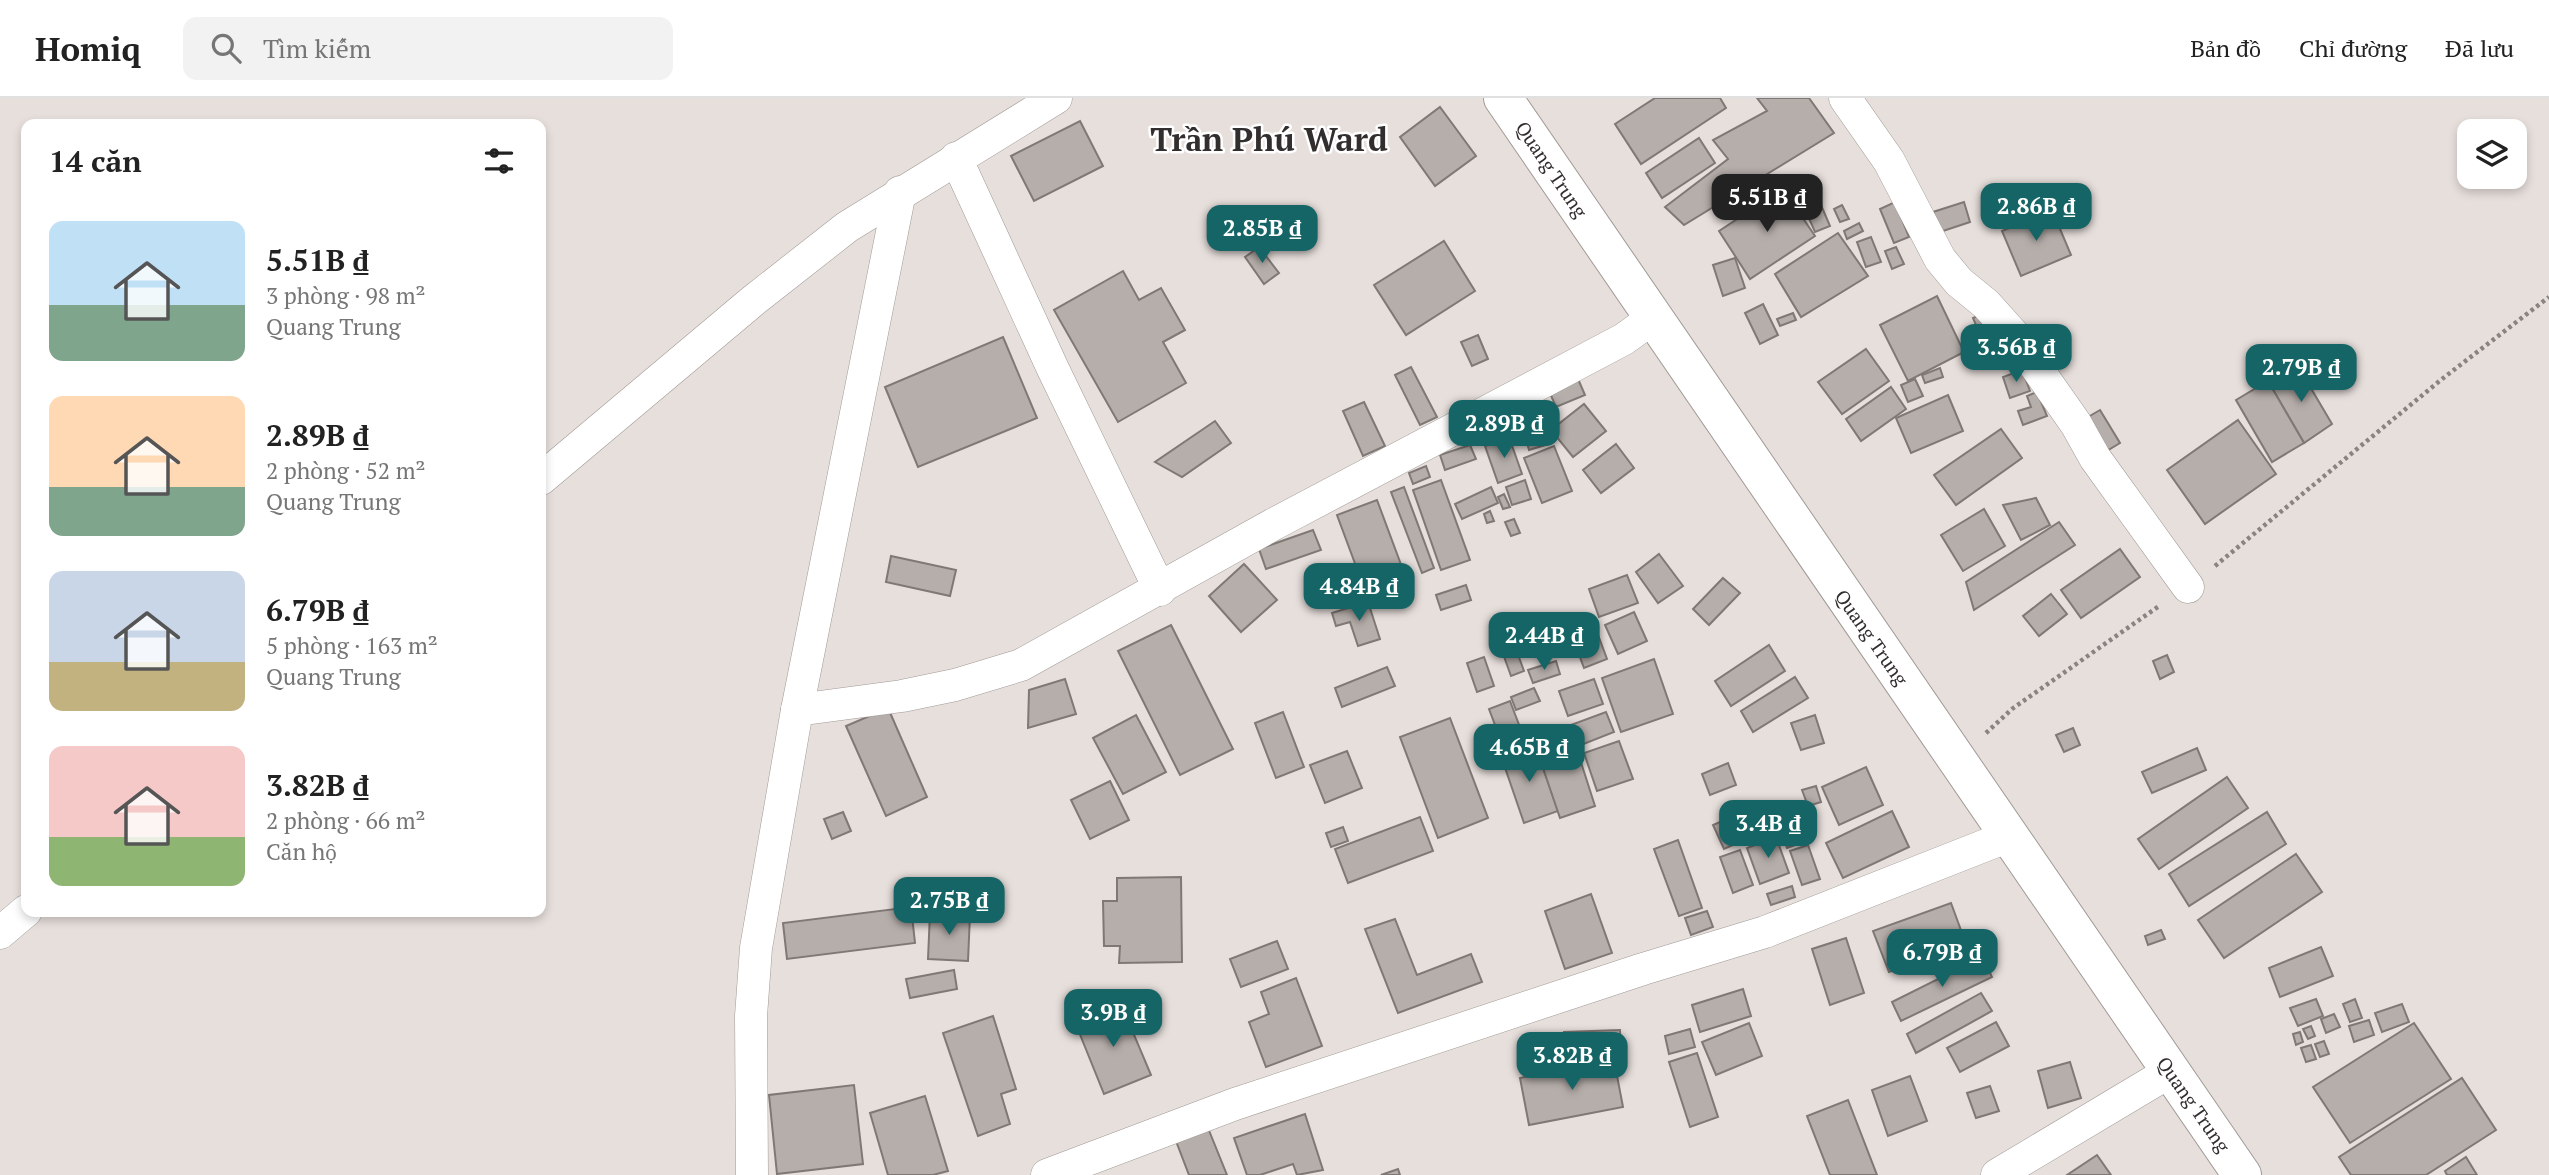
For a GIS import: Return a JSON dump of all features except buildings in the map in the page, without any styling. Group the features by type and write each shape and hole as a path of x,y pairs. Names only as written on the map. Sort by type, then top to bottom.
{"main road":[{"name":"Quang Trung","path":"1503,98 2242,1175"}],"street":[{"path":"546,475 754,300 847,227 1056,98"},
{"path":"1845,98 1889,161 1940,259 1958,282 1986,304 2013,334 2076,424 2095,458 2188,587"},
{"path":"957,158 1053,369 1160,590"},
{"path":"752,1175 751,1016 756,948 797,710 900,192"},
{"path":"797,710 902,696 999,673 1056,648 1275,524 1612,345 1653,318"},
{"path":"1047,1175 1236,1104 1643,969 1765,932 2009,835"},
{"path":"0,933 21,915"},
{"path":"1997,1175 2171,1071"}],"path":[{"path":"1956,759 2012,709 2188,587 2266,527 2442,379 2549,298"}],"district":[{"name":"Trần Phú Ward","path":"1269,138"}]}
